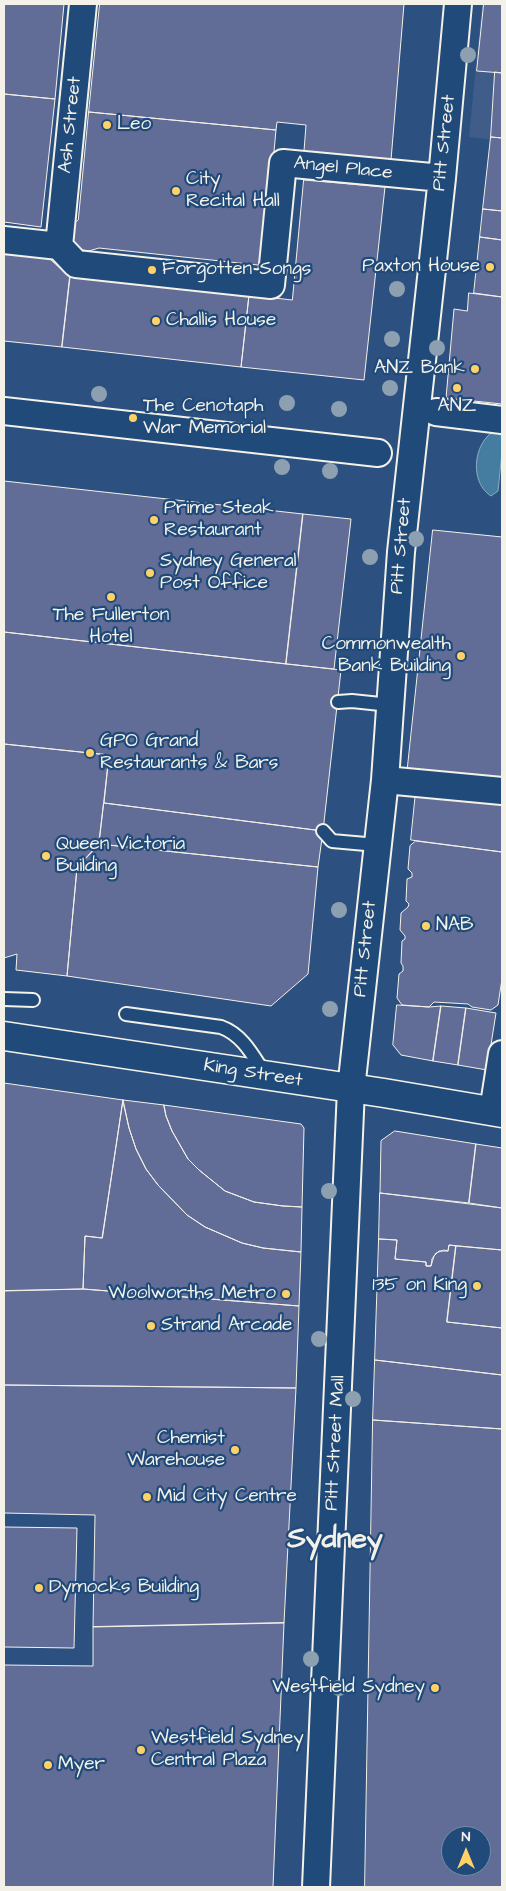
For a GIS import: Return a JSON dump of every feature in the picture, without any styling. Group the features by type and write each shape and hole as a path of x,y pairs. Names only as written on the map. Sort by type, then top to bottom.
{"main road":[{"name":"King Street","path":"4,1036 497,1112"}],"street":[{"name":"Ash Street","path":"68,255 72,108 83,4"},
{"name":"Pitt Street","path":"352,1089 384,780 400,552 442,178 458,4"},
{"name":"Angel Place","path":"4,240 68,255 271,285 283,163 442,178"},
{"path":"4,411 378,454"},
{"path":"436,412 502,420"},
{"path":"384,780 502,791"},
{"path":"497,1112 502,1054"},
{"name":"Pitt Street Mall","path":"316,1887 352,1089"}],"lane":[{"path":"338,702 344,700 390,705"},
{"path":"323,831 332,841 377,845"},
{"path":"4,998 33,1000"},
{"path":"126,1014 228,1029 241,1039 266,1076"}],"shaded area":[{"path":"482,4 502,4 502,141 469,137"},
{"path":"501,428 502,452 498,491 491,496 483,489 479,480 476,470 477,459 485,439 492,432"}],"building":[{"path":"4,4 64,4 55,99 4,94"},
{"path":"100,4 404,4 391,160 304,151 306,125 277,122 276,130 89,112"},
{"path":"484,4 502,4 502,73 477,71"},
{"path":"495,72 502,73 502,138 491,137"},
{"path":"4,94 55,99 41,227 4,222"},
{"name":"City Recital Hall","path":"89,112 276,130 262,264 99,248 89,251 77,249 70,239 74,223 78,220"},
{"path":"491,137 502,138 502,211 483,209"},
{"path":"304,180 385,187 364,380 241,367 249,295 292,300"},
{"path":"483,209 502,211 502,240 480,237"},
{"name":"Paxton House","path":"480,237 502,240 502,297 474,293"},
{"path":"4,247 41,251 70,277 62,347 4,341"},
{"name":"Challis House","path":"70,277 249,295 241,367 62,347"},
{"name":"ANZ Bank","path":"469,293 502,297 502,404 446,398 454,309 467,311"},
{"name":"Sydney General Post Office","path":"4,481 303,514 286,664 4,632"},
{"path":"303,514 351,519 334,669 286,664"},
{"name":"Commonwealth Bank Building","path":"433,530 502,537 502,783 407,775"},
{"path":"4,632 341,670 323,831 104,803 109,755 4,744"},
{"name":"Queen Victoria Building","path":"4,744 109,755 99,844 77,868 67,976 16,970 17,954 4,958"},
{"path":"416,791 502,800 502,852 411,840"},
{"path":"104,803 323,831 318,867 99,844"},
{"path":"416,841 502,852 502,979 498,1005 491,1010 472,1007 468,1004 434,1002 429,1007 402,1005 397,998 399,974 403,971 401,963 402,941 405,939 400,930 401,913 409,904 406,901 407,879 412,877 412,873 408,869 410,846"},
{"path":"99,844 318,867 308,974 271,1006 67,976 77,868"},
{"path":"397,1005 441,1006 433,1061 401,1055 393,1045"},
{"path":"441,1006 466,1008 458,1065 433,1061"},
{"path":"466,1008 496,1013 487,1070 458,1065"},
{"path":"4,1083 123,1100 102,1238 85,1236 83,1289 4,1291"},
{"path":"123,1100 164,1105 172,1131 188,1159 225,1191 254,1202 302,1207 301,1252 263,1248 242,1243 205,1227 187,1215 158,1185 146,1169 136,1149 129,1128"},
{"path":"123,1100 136,1149 146,1169 158,1185 187,1215 205,1227 242,1243 263,1248 301,1252 299,1306 83,1289 85,1236 102,1238"},
{"path":"164,1105 301,1124 304,1128 302,1207 254,1202 225,1191 188,1159 172,1131"},
{"path":"395,1131 476,1144 469,1203 380,1193 381,1141"},
{"path":"476,1144 502,1148 502,1208 469,1203"},
{"path":"380,1193 502,1208 502,1250 449,1245 448,1251 439,1251 434,1256 431,1266 426,1266 426,1262 395,1259 397,1240 379,1239"},
{"path":"379,1239 397,1240 395,1259 426,1262 426,1266 431,1266 432,1259 436,1253 444,1250 448,1251 449,1245 456,1246 447,1322 502,1328 502,1375 375,1360"},
{"name":"135 on King","path":"456,1246 502,1250 502,1328 447,1322"},
{"name":"Strand Arcade","path":"83,1289 299,1306 296,1388 4,1385 4,1291"},
{"path":"375,1360 502,1375 502,1429 373,1420"},
{"name":"Mid City Centre","path":"4,1385 296,1388 284,1623 93,1627 95,1515 4,1513"},
{"name":"Westfield Sydney","path":"373,1420 502,1429 502,1887 365,1887"},
{"name":"Dymocks Building","path":"4,1527 77,1528 74,1648 4,1647"},
{"name":"Westfield Sydney Central Plaza","path":"284,1623 273,1887 4,1887 4,1665 93,1666 93,1627"}],"place":[{"name":"Leo","path":"107,125"},
{"name":"City Recital Hall","path":"176,191"},
{"name":"Paxton House","path":"490,267"},
{"name":"Forgotten Songs","path":"152,270"},
{"name":"Challis House","path":"156,321"},
{"name":"ANZ Bank","path":"475,369"},
{"name":"ANZ","path":"457,388"},
{"name":"The Cenotaph War Memorial","path":"133,418"},
{"name":"Prime Steak Restaurant","path":"154,520"},
{"name":"Sydney General Post Office","path":"150,573"},
{"name":"The Fullerton Hotel","path":"111,597"},
{"name":"Commonwealth Bank Building","path":"461,656"},
{"name":"GPO Grand Restaurants & Bars","path":"90,753"},
{"name":"Queen Victoria Building","path":"46,856"},
{"name":"NAB","path":"426,926"},
{"name":"135 on King","path":"477,1286"},
{"name":"Woolworths Metro","path":"286,1294"},
{"name":"Strand Arcade","path":"151,1326"},
{"name":"Chemist Warehouse","path":"235,1450"},
{"name":"Mid City Centre","path":"147,1497"},
{"name":"Dymocks Building","path":"39,1588"},
{"name":"Westfield Sydney","path":"435,1688"},
{"name":"Westfield Sydney Central Plaza","path":"141,1750"},
{"name":"Myer","path":"48,1765"}],"district":[{"name":"Sydney","path":"335,1541"}]}
